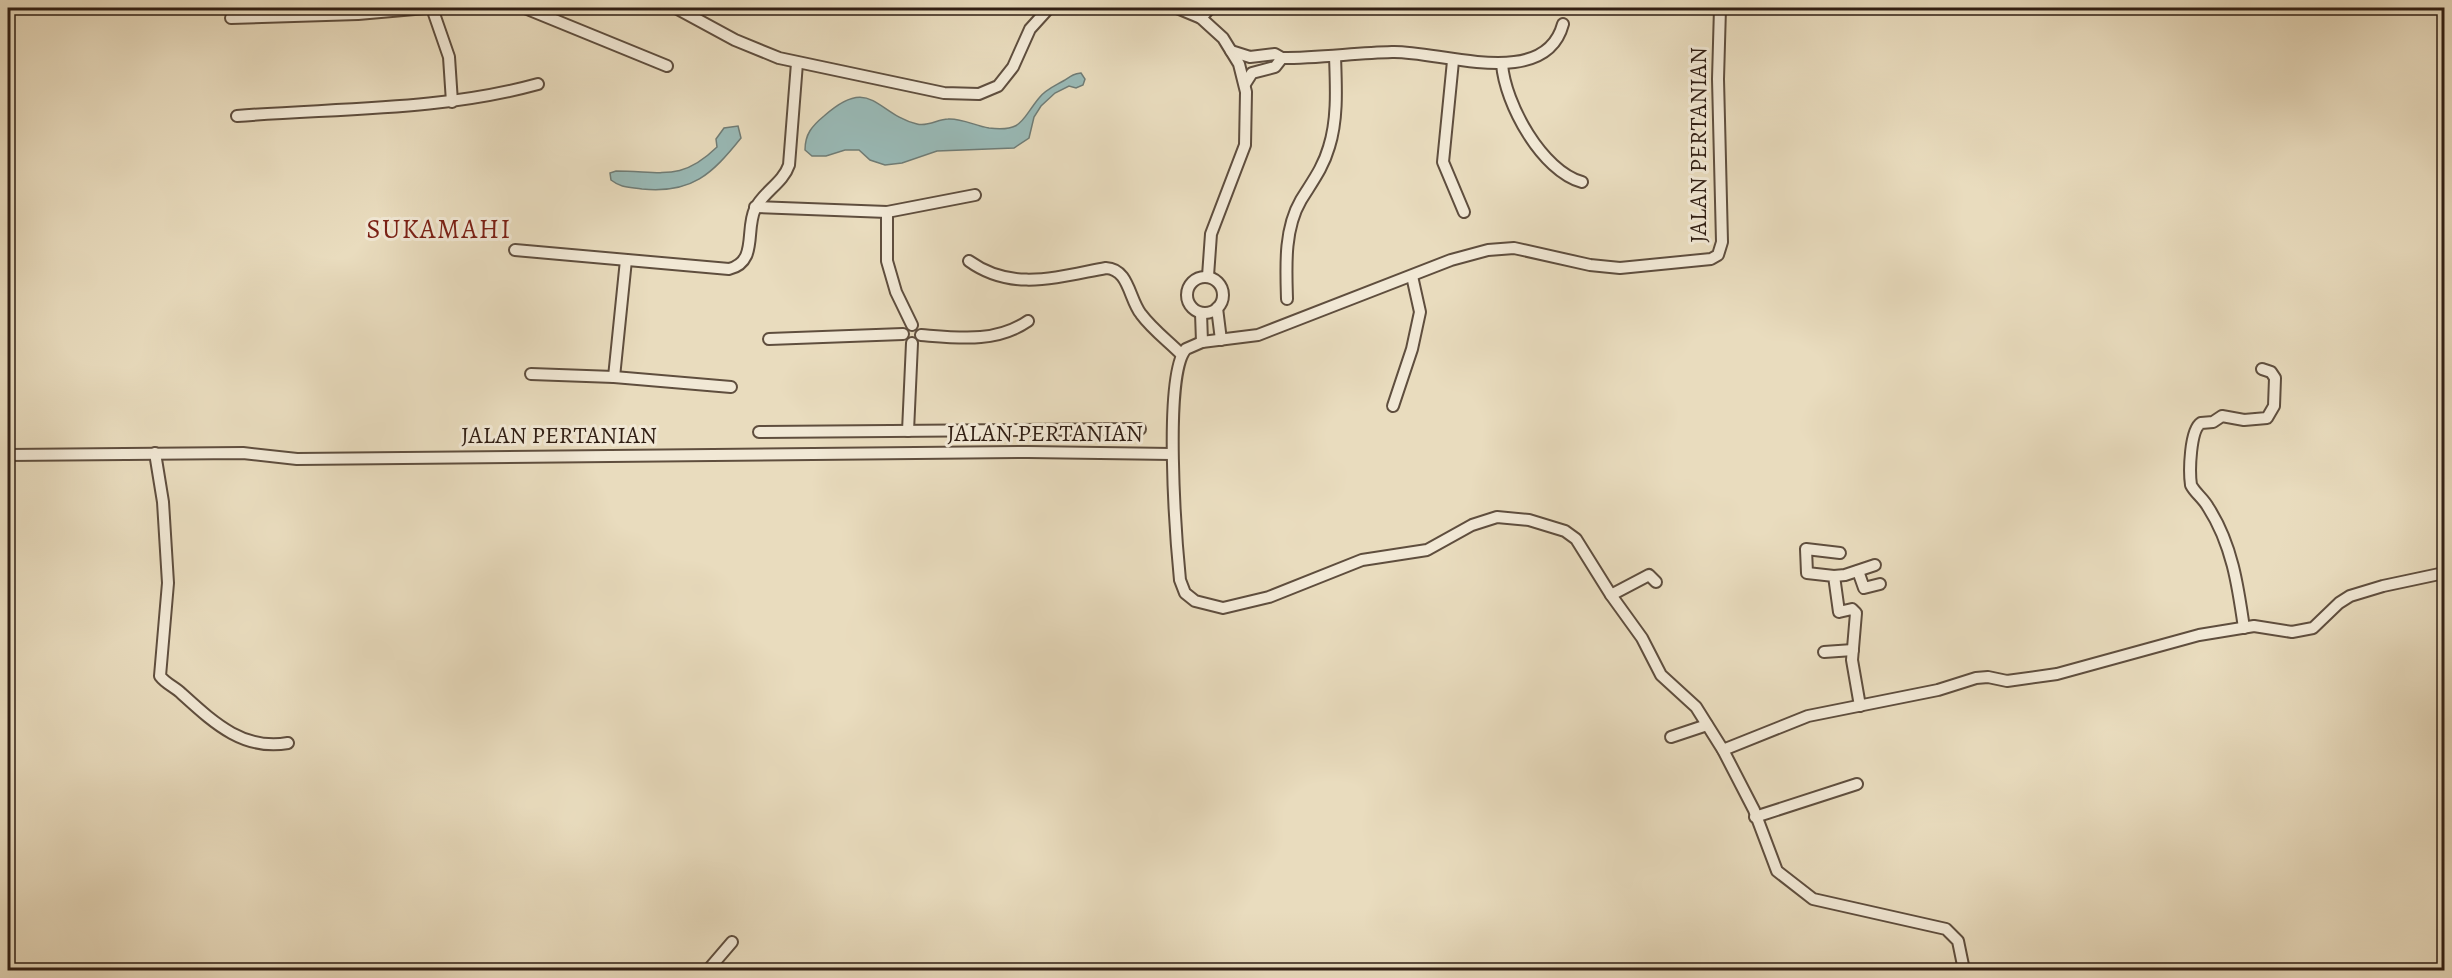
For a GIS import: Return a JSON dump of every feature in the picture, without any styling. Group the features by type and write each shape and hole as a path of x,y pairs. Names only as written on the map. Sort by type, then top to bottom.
{"street":[{"path":"231,18 358,14 426,8"},
{"path":"432,8 449,57 452,102"},
{"path":"525,8 667,66"},
{"path":"676,8 751,48 797,63 950,94 979,94 990,91 1005,78 1013,67 1030,29 1049,8"},
{"path":"1178,8 1201,18 1223,38 1239,64 1245,84 1248,124 1245,145 1211,234 1208,276"},
{"path":"1201,18 1210,8"},
{"name":"JALAN PERTANIAN","path":"8,455 243,453 297,459 1028,452 1172,454 1176,368 1181,354 1191,346 1202,342 1258,335 1451,260 1499,248 1527,250 1590,265 1620,268 1711,259 1718,255 1722,242 1718,79 1720,8"},
{"path":"1231,51 1251,57 1275,54 1282,58 1417,52 1453,61 1502,64 1536,55 1560,36 1563,24"},
{"path":"1287,299 1286,262 1293,221 1300,201 1321,169 1330,144 1336,89 1335,56"},
{"path":"1245,84 1252,73 1275,67 1282,58"},
{"path":"1453,61 1443,162 1464,212"},
{"path":"515,250 729,269 735,267 747,255 755,207 783,177 789,165 797,63"},
{"path":"1502,64 1503,83 1528,138 1571,179 1582,182"},
{"path":"237,116 452,102 497,95 538,84"},
{"path":"755,207 887,212 975,195"},
{"path":"887,212 887,261 896,292 912,325 919,328 921,335 918,341 912,343 905,340 903,334"},
{"path":"614,377 626,260"},
{"path":"969,261 991,274 1022,281 1038,281 1106,268 1117,270 1141,314 1181,354"},
{"path":"1208,276 1217,281 1222,290 1222,300 1216,308 1202,313 1189,304 1186,295 1193,281 1208,276"},
{"path":"1394,406 1412,349 1420,312 1412,276"},
{"path":"1216,308 1221,340"},
{"path":"1202,313 1202,342"},
{"path":"921,335 966,339 990,337 1007,333 1028,321"},
{"path":"769,339 903,334 912,325"},
{"path":"908,431 912,343"},
{"path":"2244,628 2236,570 2209,508 2191,485 2192,448 2194,430 2201,423 2212,422 2223,416 2258,420 2267,418 2272,413 2275,378 2271,372 2262,369"},
{"path":"531,374 614,377 731,387"},
{"path":"759,432 1140,429"},
{"path":"155,453 163,502 168,573 160,676 197,710 234,735 259,745 288,743"},
{"path":"1172,454 1180,580 1185,593 1207,606 1223,608 1269,597 1362,560 1427,550 1472,525 1497,517 1529,520 1565,531 1576,539 1611,595 1642,638 1661,675 1696,707 1723,750 1754,810 1778,871 1813,900 1946,929 1958,941 1964,970"},
{"path":"1840,553 1806,549 1807,573 1834,576 1875,565"},
{"path":"1858,571 1864,588 1880,584"},
{"path":"1723,750 1801,718 1976,678 2007,681 2057,674 2199,635 2244,628 2264,626 2292,632 2313,628 2339,603 2350,596 2383,586 2445,573"},
{"path":"1611,595 1649,575 1656,582"},
{"path":"1834,576 1839,612 1852,609 1856,613 1853,650 1860,706"},
{"path":"1824,652 1853,650"},
{"path":"1671,737 1707,725"},
{"path":"1755,817 1857,784"},
{"path":"708,970 732,942"}],"water":[{"path":"1081,73 1085,79 1083,85 1076,88 1069,86 1055,93 1041,106 1034,117 1029,138 1014,148 937,151 902,163 885,165 870,160 859,150 812,156 805,150 808,135 816,123 840,104 853,98 863,97 873,100 903,119 917,124 953,119 1000,129 1020,123 1045,92 1072,75"},
{"path":"738,126 741,138 730,151 710,171 688,185 659,190 642,189 622,186 611,180 610,173 616,171 659,173 692,166 717,147 716,139 724,128"}],"district":[{"name":"SUKAMAHI","path":"439,229"}]}
